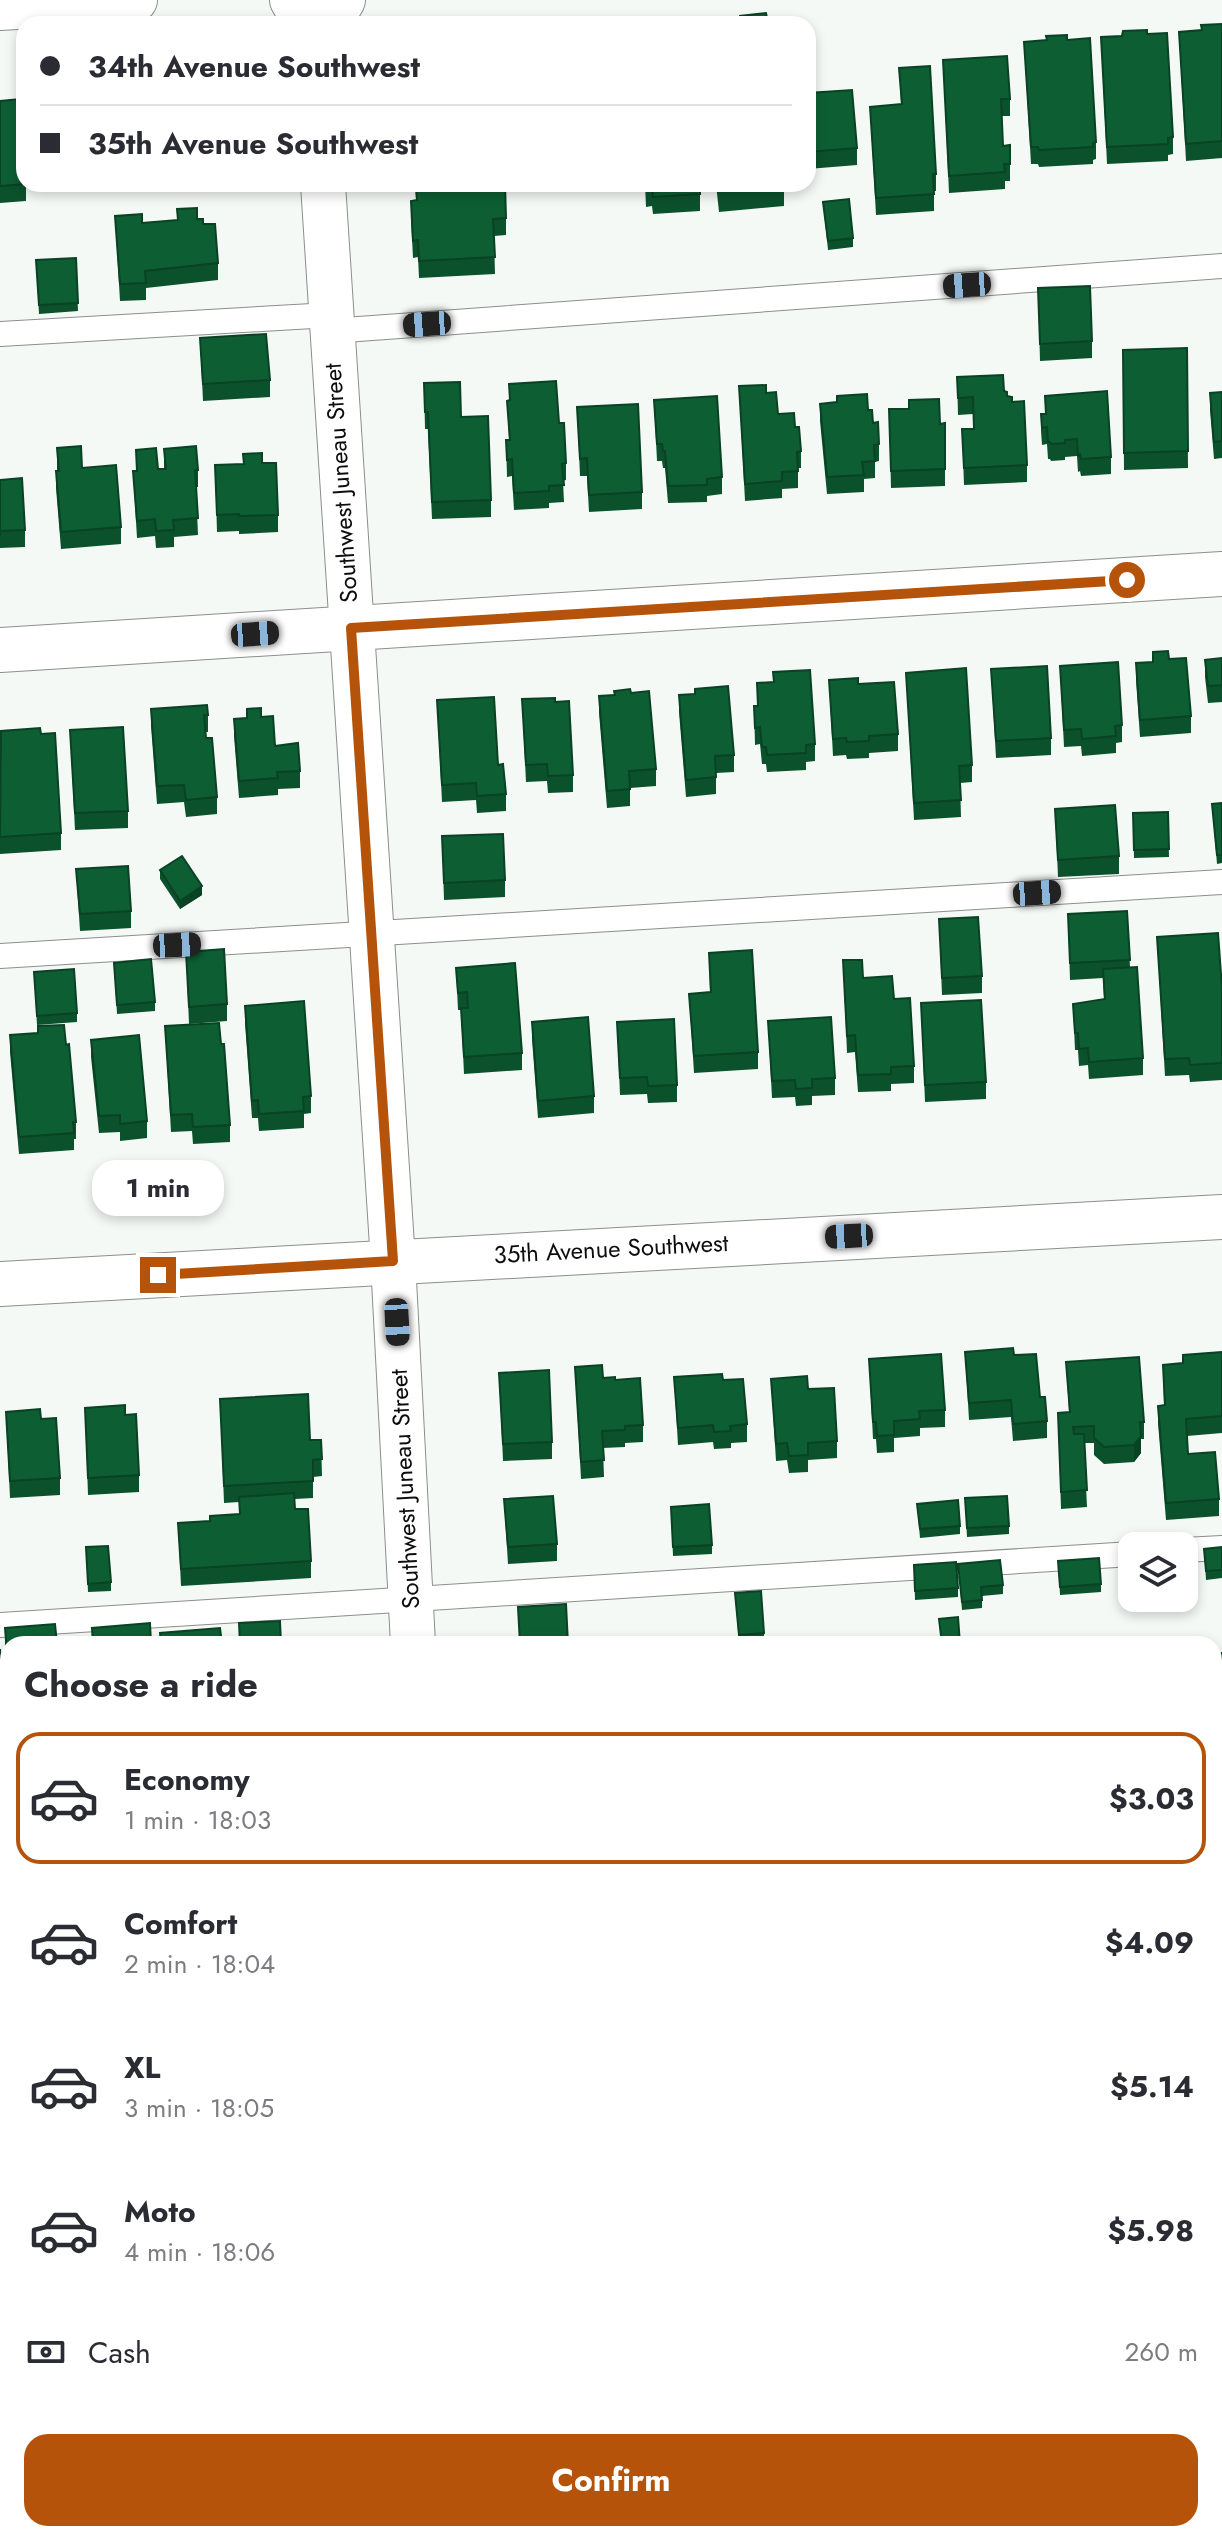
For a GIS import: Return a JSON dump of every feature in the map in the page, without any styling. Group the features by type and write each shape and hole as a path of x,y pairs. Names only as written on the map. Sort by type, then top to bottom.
{"street":[{"path":"0,8 135,0"},
{"name":"Southwest Juneau Street","path":"323,192 393,1261 413,1636"},
{"path":"0,650 1222,574"},
{"name":"35th Avenue Southwest","path":"0,1284 1222,1217"}],"lane":[{"path":"0,334 331,323 1222,266"},
{"path":"0,956 1222,882"},
{"path":"1198,1549 1222,1548"},
{"path":"0,1625 1118,1555"}],"building":[{"path":"1222,24 1222,141 1186,144 1179,32 1202,30 1201,25"},
{"path":"1147,30 1147,34 1167,33 1173,137 1168,138 1168,144 1107,147 1101,37 1122,36 1123,31"},
{"path":"1067,35 1067,40 1090,38 1096,142 1093,147 1039,150 1038,147 1031,147 1024,42"},
{"path":"1007,56 1010,99 1001,99 1003,146 1010,145 1010,164 1004,164 1005,172 949,176 943,60"},
{"path":"930,66 936,174 933,174 934,194 876,198 870,107 902,104 899,68"},
{"path":"852,90 857,148 816,151 816,92"},
{"path":"16,99 16,185 0,186 0,101"},
{"path":"416,192 505,192 506,218 493,219 495,257 419,261 418,240 413,241 411,201 417,200"},
{"path":"652,192 700,192 700,194 653,197"},
{"path":"849,199 853,238 828,241 823,202"},
{"path":"197,208 197,219 203,219 203,224 215,224 218,263 145,271 146,283 120,284 115,216 142,214 142,223 178,220 177,209"},
{"path":"76,258 78,303 39,305 36,260"},
{"path":"1090,286 1092,341 1040,344 1038,288"},
{"path":"266,334 270,380 203,384 200,338"},
{"path":"1187,348 1188,451 1124,453 1123,350"},
{"path":"1003,375 1007,396 1012,397 1012,402 1024,401 1027,465 964,468 962,429 974,429 973,397 958,398 957,377"},
{"path":"556,381 559,423 564,423 564,485 549,486 549,491 514,493 512,459 507,460 506,440 510,440 509,384"},
{"path":"460,382 461,417 488,416 491,500 432,502 424,383"},
{"path":"766,385 766,393 776,392 778,414 794,413 801,451 797,452 798,471 782,472 782,481 745,484 739,386"},
{"path":"1107,391 1111,457 1081,459 1077,439 1065,440 1065,443 1048,442 1047,427 1042,428 1041,414 1046,414 1045,396"},
{"path":"1222,392 1222,441 1214,442 1210,393"},
{"path":"867,394 873,423 878,422 879,444 874,445 875,461 862,462 864,475 827,477 820,404 837,402 837,396"},
{"path":"717,396 722,477 707,479 707,485 668,486 665,451 662,444 657,444 654,400"},
{"path":"939,399 940,424 945,423 945,469 891,471 889,409 909,409 909,400"},
{"path":"638,404 642,492 589,495 587,458 580,459 577,407"},
{"path":"81,446 82,468 116,465 121,527 61,532 57,448"},
{"path":"196,446 198,518 173,520 174,530 156,531 155,519 137,521 133,471 137,471 136,450 156,448 158,469 166,469 164,449"},
{"path":"262,453 262,463 276,463 278,515 217,515 215,465 244,464 243,454"},
{"path":"22,478 25,530 0,531 0,480"},
{"path":"1168,651 1169,659 1186,658 1191,716 1140,720 1136,663 1153,662 1153,652"},
{"path":"1222,658 1222,685 1208,686 1205,660"},
{"path":"1118,662 1122,725 1115,726 1116,736 1082,739 1081,729 1064,730 1060,666"},
{"path":"1047,666 1051,738 996,741 991,669"},
{"path":"966,668 972,765 959,766 961,800 914,803 906,673"},
{"path":"810,670 815,744 806,745 806,753 767,755 766,747 762,747 760,727 755,728 757,683 774,682 773,672"},
{"path":"858,678 858,684 894,682 898,734 869,736 869,741 833,739 829,680"},
{"path":"728,686 734,755 715,756 716,777 686,780 679,695 695,694 695,689"},
{"path":"630,689 631,693 649,691 656,769 629,771 630,789 607,791 599,696 615,695 614,691"},
{"path":"494,697 498,765 503,764 506,794 477,796 476,783 442,785 437,700"},
{"path":"555,698 555,702 569,701 573,775 548,776 547,764 526,765 522,699"},
{"path":"207,705 208,715 204,715 206,738 212,738 217,797 186,800 184,785 157,786 151,709"},
{"path":"261,708 261,717 273,716 275,746 298,743 300,771 277,772 278,778 239,781 234,719 247,718 247,709"},
{"path":"123,727 128,811 75,813 70,730"},
{"path":"40,728 41,734 55,733 61,833 0,837 1,731"},
{"path":"1222,803 1222,855 1217,855 1212,804"},
{"path":"1115,805 1119,856 1058,860 1055,809"},
{"path":"1168,812 1169,849 1134,850 1133,813"},
{"path":"503,834 505,880 444,883 442,836"},
{"path":"182,856 202,886 180,901 160,870"},
{"path":"128,866 131,911 80,914 76,869"},
{"path":"1127,911 1130,960 1070,963 1068,914"},
{"path":"978,917 982,976 942,978 939,919"},
{"path":"1218,933 1222,1063 1190,1065 1189,1058 1165,1059 1157,937"},
{"path":"224,949 227,1004 189,1007 186,952"},
{"path":"752,950 758,1052 694,1056 689,994 711,992 709,953"},
{"path":"151,959 155,1002 117,1005 114,963"},
{"path":"843,960 862,960 863,978 892,976 894,999 910,998 914,1066 891,1067 891,1074 858,1075 855,1035 847,1036"},
{"path":"515,963 522,1053 464,1057 461,1008 468,1008 467,992 458,993 456,968"},
{"path":"1137,967 1143,1058 1089,1062 1088,1048 1079,1049 1073,1004 1105,999 1103,969"},
{"path":"74,969 77,1013 37,1016 34,972"},
{"path":"981,1000 986,1082 925,1085 921,1003"},
{"path":"304,1001 311,1096 303,1097 304,1111 259,1114 258,1100 252,1101 245,1006"},
{"path":"588,1017 594,1096 538,1101 532,1022"},
{"path":"831,1017 835,1078 812,1079 812,1088 796,1089 795,1080 772,1081 768,1021"},
{"path":"674,1019 677,1085 648,1086 647,1077 620,1078 617,1022"},
{"path":"219,1023 221,1044 224,1044 230,1125 193,1127 192,1114 171,1115 165,1026"},
{"path":"64,1025 66,1045 69,1044 76,1122 73,1122 74,1133 19,1137 10,1035 38,1033 38,1026"},
{"path":"139,1035 147,1121 120,1124 120,1115 99,1116 91,1040"},
{"path":"1013,1348 1014,1355 1036,1354 1040,1397 1045,1397 1047,1421 1013,1424 1011,1400 969,1403 965,1352"},
{"path":"1222,1352 1222,1416 1186,1419 1188,1454 1215,1452 1219,1499 1166,1503 1158,1406 1165,1405 1163,1365 1183,1363 1183,1355"},
{"path":"941,1354 945,1410 919,1411 920,1419 894,1421 894,1435 877,1436 876,1422 873,1422 869,1359"},
{"path":"1139,1357 1144,1422 1140,1422 1141,1436 1134,1445 1104,1447 1094,1438 1094,1426 1073,1427 1074,1434 1084,1434 1087,1490 1061,1492 1058,1413 1070,1412 1066,1362"},
{"path":"602,1365 603,1378 640,1378 643,1425 602,1431 604,1460 581,1462 575,1367"},
{"path":"549,1370 552,1442 503,1444 499,1373"},
{"path":"722,1374 723,1380 743,1379 747,1424 730,1426 731,1431 714,1432 713,1425 678,1428 674,1377"},
{"path":"807,1376 808,1389 834,1388 837,1441 808,1443 808,1455 789,1456 787,1443 776,1444 771,1379"},
{"path":"308,1394 310,1440 321,1440 322,1459 313,1460 313,1481 224,1486 220,1399"},
{"path":"125,1405 125,1415 136,1414 139,1475 88,1478 85,1408"},
{"path":"40,1409 41,1419 56,1418 60,1478 10,1481 6,1412"},
{"path":"294,1493 295,1509 308,1509 311,1561 181,1569 178,1523 210,1521 210,1516 240,1514 239,1497"},
{"path":"553,1496 557,1544 508,1547 504,1499"},
{"path":"1007,1496 1009,1526 967,1528 965,1498"},
{"path":"958,1500 960,1526 920,1529 917,1504"},
{"path":"709,1504 712,1545 673,1547 671,1507"},
{"path":"108,1546 111,1582 88,1584 86,1547"},
{"path":"1222,1547 1222,1570 1206,1571 1204,1549"},
{"path":"1099,1558 1101,1584 1060,1587 1058,1561"},
{"path":"1000,1560 1003,1585 981,1587 982,1600 962,1602 958,1564"},
{"path":"956,1562 958,1588 915,1591 914,1565"},
{"path":"761,1591 764,1633 739,1635 735,1593"},
{"path":"566,1604 568,1636 520,1636 518,1607"},
{"path":"958,1617 959,1636 941,1636 939,1619"},
{"path":"280,1621 281,1636 240,1636 239,1623"},
{"path":"150,1623 151,1636 92,1636 92,1628"},
{"path":"55,1624 56,1636 6,1636 5,1628"},
{"path":"220,1628 221,1636 160,1636 160,1633"}],"route":[{"path":"158,1275 393,1261 351,628 1127,580"}]}
